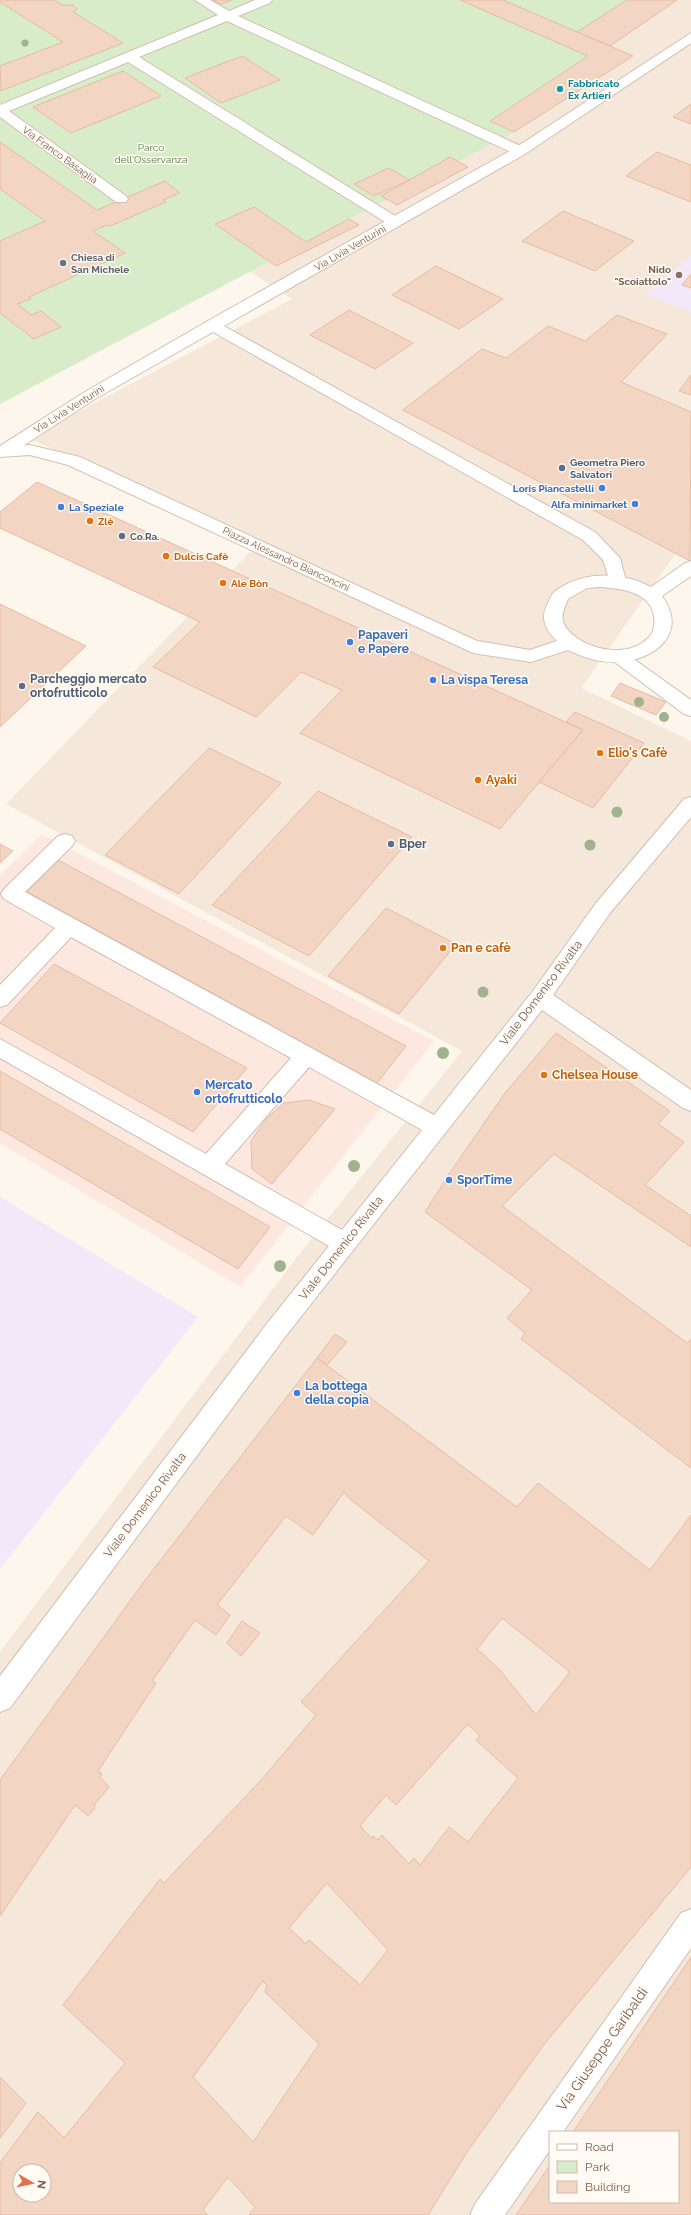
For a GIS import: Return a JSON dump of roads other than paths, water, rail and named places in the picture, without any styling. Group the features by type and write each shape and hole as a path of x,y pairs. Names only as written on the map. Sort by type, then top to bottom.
{"street":[{"path":"201,0 228,16 520,151"},
{"path":"0,111 266,0"},
{"name":"Via Livia Venturini","path":"2,451 89,396 211,325 520,151 691,37"},
{"path":"128,57 395,222"},
{"name":"Via Franco Basaglia","path":"0,111 121,199"},
{"path":"211,325 589,536 611,558 617,582"},
{"name":"Piazza Alessandro Bianconcini","path":"2,451 30,450 74,461 473,647 531,656 569,643"},
{"path":"652,596 691,567"},
{"path":"598,581 617,582 634,586 652,596 660,606 664,624 655,642 636,652 618,656 592,653 569,643 556,630 552,617 561,595 583,583 598,581"},
{"path":"618,656 691,709"},
{"name":"Viale Domenico Rivalta","path":"0,1698 272,1335 540,997 603,908 691,804"},
{"path":"65,841 11,894 437,1127"},
{"path":"0,999 69,926"},
{"path":"540,997 691,1102"},
{"path":"0,1048 344,1244"},
{"path":"208,1167 307,1055"},
{"name":"Via Giuseppe Garibaldi","path":"486,2215 691,1923"}],"place":[{"name":"Fabbricato Ex Artieri","path":"560,89"},
{"name":"Chiesa di San Michele","path":"63,263"},
{"name":"Nido \"Scoiattolo\"","path":"679,275"},
{"name":"Geometra Piero Salvatori","path":"562,468"},
{"name":"Loris Piancastelli","path":"602,488"},
{"name":"Alfa minimarket","path":"635,504"},
{"name":"La Speziale","path":"61,507"},
{"name":"Zlè","path":"90,521"},
{"name":"Co.Ra.","path":"122,536"},
{"name":"Dulcis Cafè","path":"166,556"},
{"name":"Ale Bòn","path":"223,583"},
{"name":"Papaveri e Papere","path":"350,642"},
{"name":"La vispa Teresa","path":"433,680"},
{"name":"Parcheggio mercato ortofrutticolo","path":"22,686"},
{"name":"Elio's Cafè","path":"600,753"},
{"name":"Ayaki","path":"478,780"},
{"name":"Bper","path":"391,844"},
{"name":"Pan e cafè","path":"443,948"},
{"name":"Chelsea House","path":"544,1075"},
{"name":"Mercato ortofrutticolo","path":"197,1092"},
{"name":"SporTime","path":"449,1180"},
{"name":"La bottega della copia","path":"297,1393"}],"park label":[{"name":"Parco dell'Osservanza","path":"151,152"}]}
